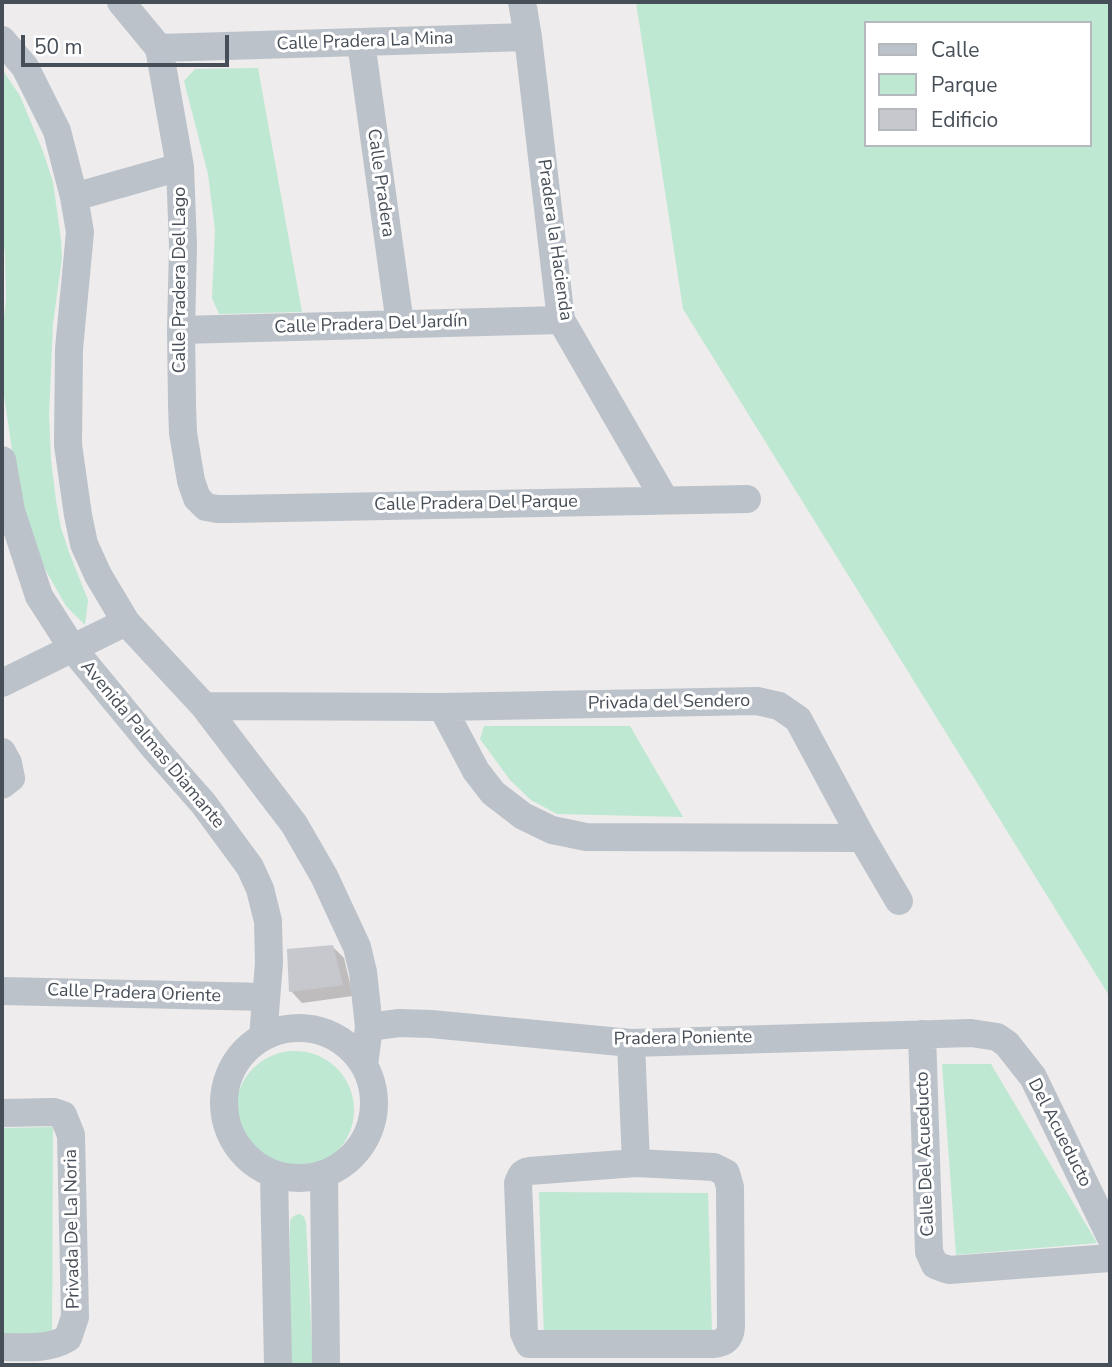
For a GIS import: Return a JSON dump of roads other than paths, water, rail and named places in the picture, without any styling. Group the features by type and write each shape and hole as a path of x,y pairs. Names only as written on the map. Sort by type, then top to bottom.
{"street":[{"path":"121,2 159,48"},
{"name":"Pradera la Hacienda","path":"522,2 561,320 665,500"},
{"name":"Calle Pradera La Mina","path":"159,48 528,37"},
{"path":"2,40 24,67 57,131 80,232 69,349 68,445 84,544 126,622 204,706 294,824 324,876 357,947 363,972 369,1027 364,1065"},
{"name":"Calle Pradera","path":"361,42 400,324"},
{"name":"Calle Pradera Del Lago","path":"159,48 180,167 183,246 183,433 191,481 197,498 206,507"},
{"path":"74,197 180,167"},
{"name":"Calle Pradera Del Jardín","path":"181,330 561,320"},
{"name":"Avenida Palmas Diamante","path":"2,460 11,511 39,596 72,649 203,803 250,867 260,889 268,921 269,963 263,1037"},
{"name":"Calle Pradera Del Parque","path":"206,507 232,509 747,499"},
{"path":"2,683 126,622"},
{"name":"Privada del Sendero","path":"204,706 442,708 744,701 779,706 798,719 899,901"},
{"path":"442,708 476,771 493,793 523,816 552,830 586,837 862,838"},
{"path":"2,752 11,778 2,785"},
{"name":"Calle Pradera Oriente","path":"2,990 266,998"},
{"name":"Pradera Poniente","path":"369,1027 399,1023 431,1024 631,1042 971,1033 997,1037"},
{"path":"281,1030 318,1030 336,1037 350,1047 364,1065 372,1084 374,1105 370,1125 361,1144 347,1160 324,1174 294,1177 274,1175 246,1156 235,1142 224,1110 224,1092 237,1060 248,1047 263,1037 281,1030"},
{"name":"Calle Del Acueducto","path":"922,1034 929,1252 935,1265 949,1270 1110,1258"},
{"name":"Del Acueducto","path":"997,1037 1007,1044 1033,1077 1110,1236"},
{"path":"631,1042 636,1163"},
{"name":"Privada De La Noria","path":"2,1113 54,1112 63,1115 71,1135 75,1317 68,1338 59,1343 49,1346 2,1348"},
{"path":"636,1163 714,1167 726,1173 730,1187 731,1334 721,1344 529,1344 524,1333 518,1183 520,1177 529,1171 636,1163"},
{"path":"324,1174 326,1365"},
{"path":"274,1175 278,1365"}]}
